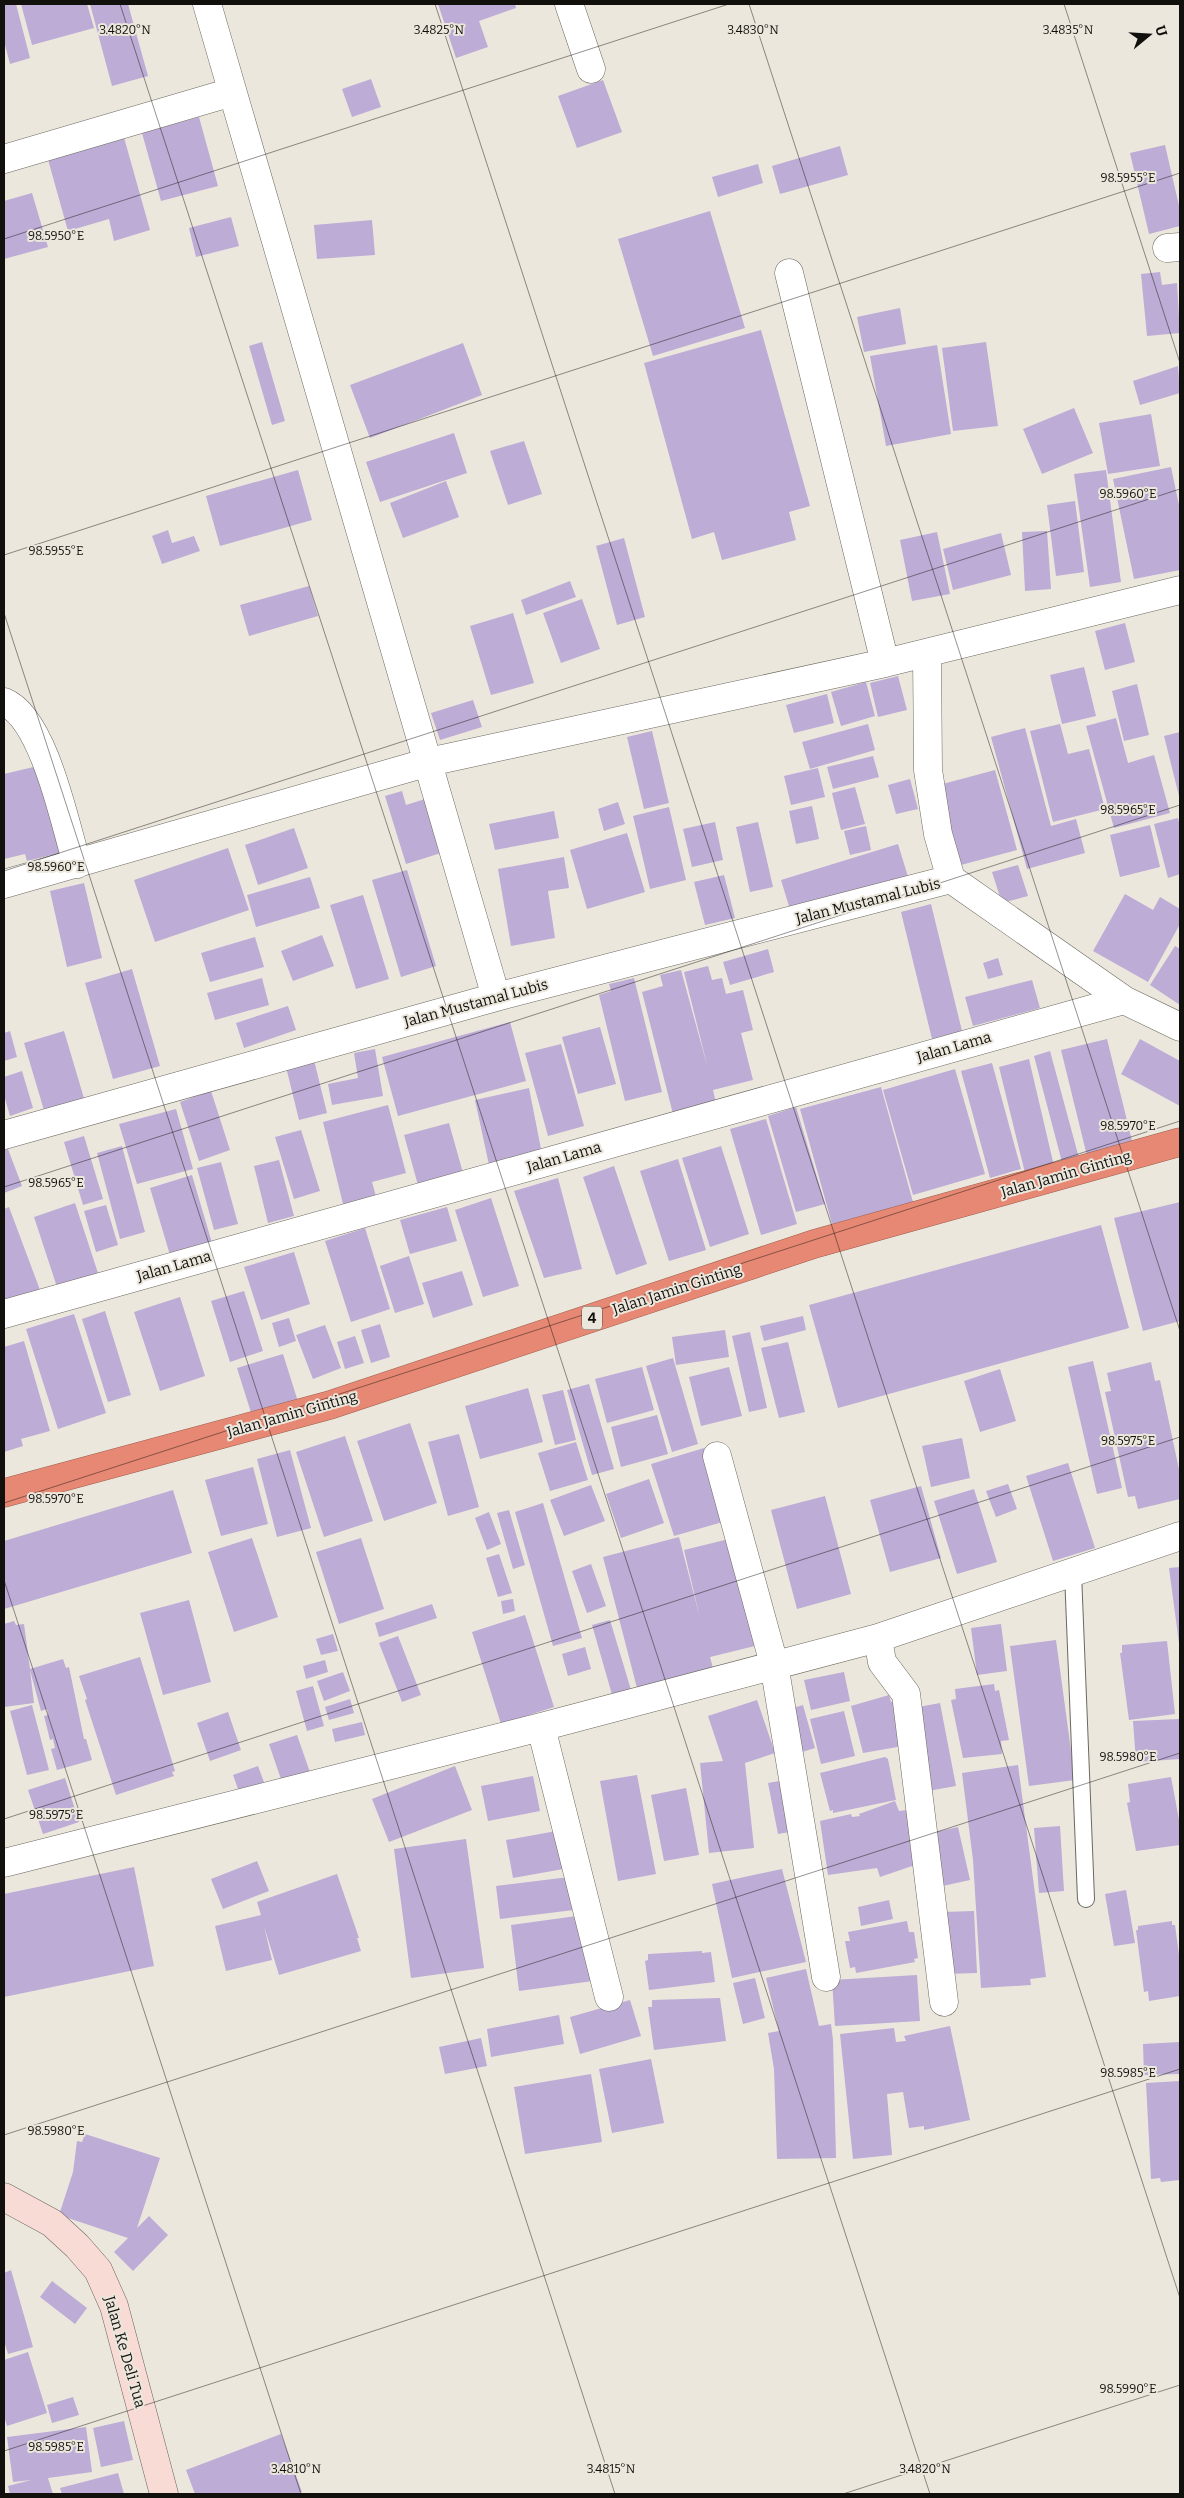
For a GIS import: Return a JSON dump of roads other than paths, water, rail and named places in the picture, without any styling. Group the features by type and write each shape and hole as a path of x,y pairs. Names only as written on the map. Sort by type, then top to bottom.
{"highway":[{"name":"Jalan Jamin Ginting","path":"4,1492 330,1405 814,1244 1180,1142"}],"main road":[{"name":"Jalan Ke Deli Tua","path":"4,2197 52,2224 77,2246 98,2270 114,2306 164,2494"}],"street":[{"path":"207,4 496,997"},
{"path":"569,4 591,69"},
{"path":"4,160 232,92"},
{"path":"790,273 885,663"},
{"path":"4,884 429,762 885,663 1180,590"},
{"name":"Jalan Mustamal Lubis","path":"927,653 928,770 938,834 951,879 1124,1000 1180,1027"},
{"path":"4,702 21,714 35,736 46,761 77,864"},
{"name":"Jalan Mustamal Lubis","path":"4,1135 496,997 951,879"},
{"name":"Jalan Lama","path":"4,1314 1124,1000"},
{"path":"718,1456 774,1664 826,1976"},
{"path":"4,1863 541,1727 878,1638 1180,1536"},
{"path":"878,1638 882,1662 906,1694 944,2002"},
{"path":"541,1727 609,1997"}],"lane":[{"path":"1073,1573 1086,1898"}]}
